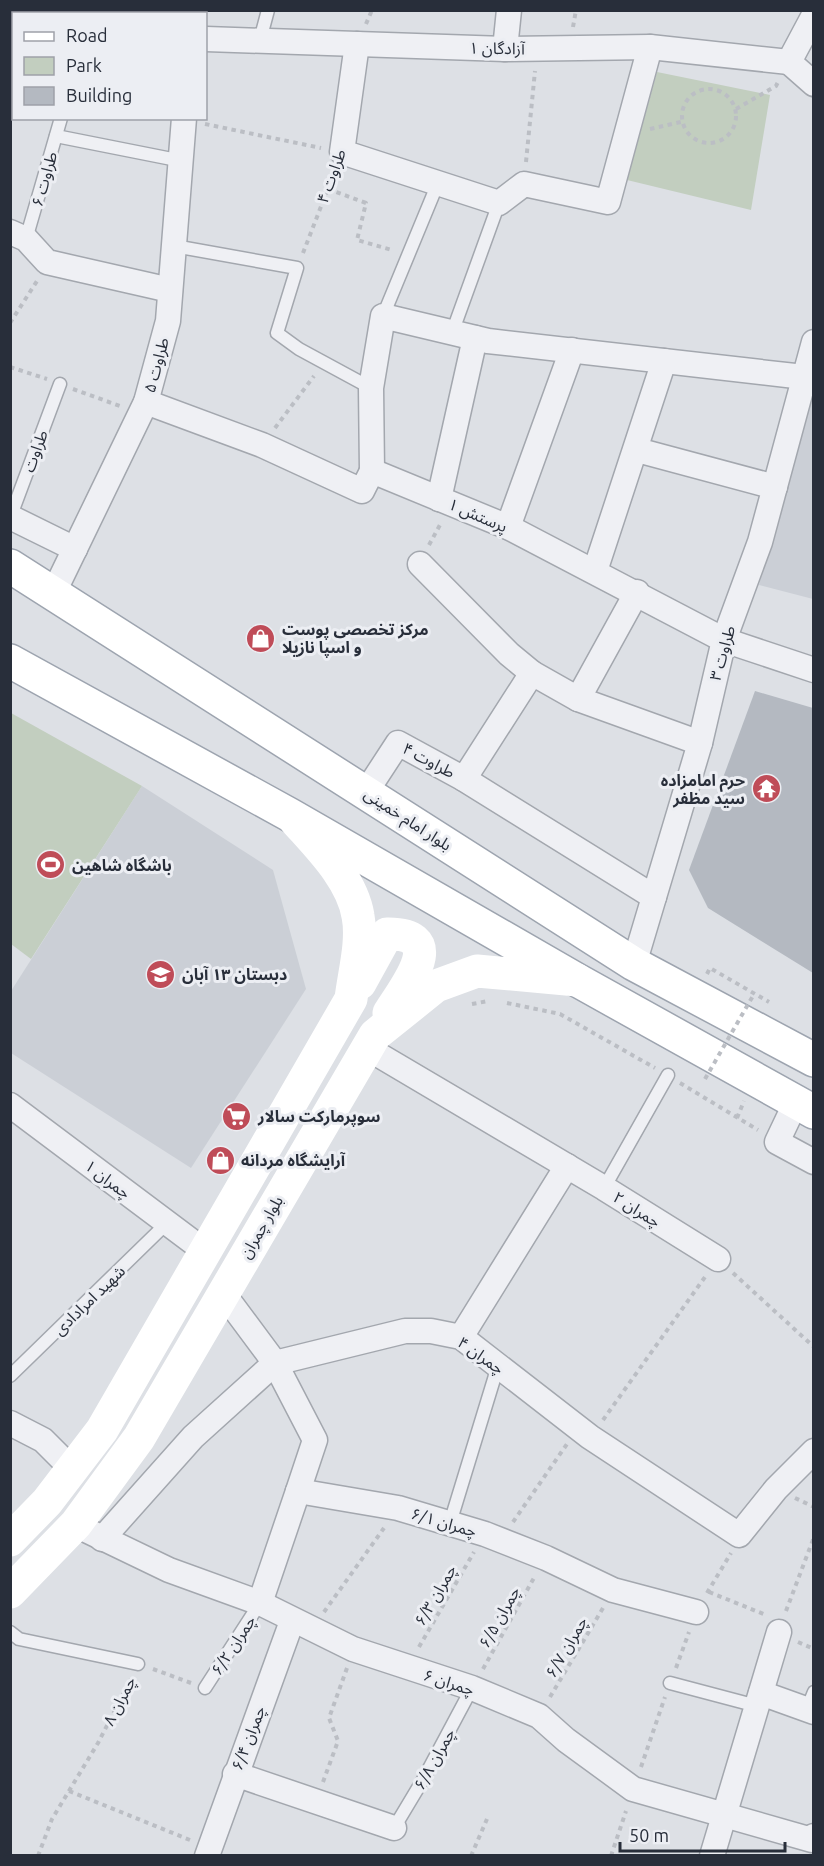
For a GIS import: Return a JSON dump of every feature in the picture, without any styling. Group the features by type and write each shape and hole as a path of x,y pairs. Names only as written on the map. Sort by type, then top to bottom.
{"main road":[{"name":"بلوار امام خمینی","path":"10,566 634,964 813,1060"},
{"path":"10,639 21,648 18,665 290,815 577,980 805,1107"},
{"path":"290,815 338,874 358,915 358,940 351,999"},
{"path":"10,1540 47,1502 102,1430 387,934 399,934 412,940 420,948 421,960 371,1042"},
{"name":"بلوار چمران","path":"10,1592 89,1532 139,1438 371,1042 435,986 477,971 577,980"},
{"path":"47,1502 89,1532"}],"street":[{"path":"505,49 509,10"},
{"path":"813,15 789,62 813,84"},
{"name":"آزادگان ۱","path":"207,39 505,49 650,47 789,62"},
{"name":"طراوت ۴","path":"342,152 357,44"},
{"path":"342,152 499,203 524,184 608,202 650,47"},
{"name":"طراوت ۵","path":"54,592 146,402 168,321 184,120"},
{"path":"18,236 47,262 170,290"},
{"path":"146,402 262,445 362,491 372,471 371,388 383,316 463,335 804,377"},
{"path":"445,501 463,335"},
{"name":"طراوت ۳","path":"634,964 700,743 724,640 760,542 813,342"},
{"path":"508,527 572,350"},
{"path":"595,571 637,450 664,361"},
{"path":"637,450 775,487"},
{"name":"پرستش ۱","path":"372,471 508,527 637,592 724,640 813,670"},
{"path":"11,517 75,549"},
{"path":"420,564 509,654 532,673 578,699 700,743"},
{"path":"578,699 637,592"},
{"name":"طراوت ۴","path":"366,792 398,743 464,779 532,673"},
{"path":"464,779 654,897"},
{"name":"چمران ۲","path":"371,1042 718,1259"},
{"name":"چمران ۱","path":"10,1105 206,1252"},
{"path":"805,1107 777,1142 813,1162"},
{"path":"461,1337 567,1166"},
{"path":"223,1293 275,1363 315,1440 260,1603"},
{"name":"چمران ۴","path":"89,1532 275,1363 405,1331 431,1331 461,1337 584,1433 739,1535 776,1489 813,1451"},
{"path":"10,1423 43,1440 72,1468"},
{"name":"چمران ۶/۱","path":"298,1491 398,1508 450,1523 546,1558 613,1590 696,1612"},
{"name":"چمران ۶","path":"89,1532 169,1570 260,1603 353,1649 472,1688 539,1716 566,1740 633,1789 812,1840 813,1836"},
{"name":"چمران ۶/۴","path":"208,1852 235,1774 302,1625"},
{"path":"712,1856 780,1627"},
{"path":"759,1700 811,1705"},
{"path":"235,1774 394,1828"}],"lane":[{"path":"261,40 268,10"},
{"name":"طراوت ۶","path":"18,236 60,120"},
{"path":"56,136 182,161"},
{"path":"383,316 438,183"},
{"path":"463,335 499,203"},
{"path":"174,246 297,268 277,333 324,363 371,388"},
{"name":"طراوت","path":"11,517 60,384"},
{"path":"604,1188 668,1075"},
{"name":"شهید امرادادی","path":"10,1376 167,1223"},
{"path":"450,1523 498,1366"},
{"name":"چمران ۶/۲","path":"205,1688 260,1603"},
{"name":"چمران ۸","path":"10,1632 19,1639 138,1664"},
{"path":"670,1683 759,1700"},
{"name":"چمران ۶/۸","path":"394,1828 424,1778 472,1688"}],"path":[{"path":"524,184 537,49"},
{"path":"736,109 776,86 789,62"},
{"path":"702,88 723,91 736,109 733,130 716,143 694,140 681,122 684,101 702,88"},
{"path":"189,120 342,152"},
{"path":"628,128 657,130 681,122"},
{"name":"طراوت ۴","path":"297,268 342,152"},
{"path":"328,189 366,203 357,240 408,255"},
{"path":"10,323 47,262"},
{"path":"262,445 324,363"},
{"path":"420,564 445,501"},
{"path":"710,968 774,1005"},
{"path":"705,1079 754,994"},
{"path":"461,1005 495,1000"},
{"path":"505,1002 560,1014 668,1075 777,1142"},
{"path":"737,1118 744,1101"},
{"path":"584,1433 718,1259 813,1347"},
{"name":"چمران ۶/۳","path":"407,1668 493,1537 584,1433"},
{"path":"302,1625 398,1508"},
{"path":"708,1592 780,1627 813,1537"},
{"name":"چمران ۶/۵","path":"472,1688 546,1558"},
{"name":"چمران ۶/۷","path":"539,1716 613,1590"},
{"path":"316,1803 338,1741 329,1718 353,1649"},
{"path":"138,1664 205,1688"},
{"name":"چمران ۸","path":"38,1856 52,1819 98,1743 138,1664"},
{"path":"69,1791 208,1852"},
{"path":"471,1856 487,1819"}],"shaded area":[{"path":"807,400 814,404 813,599 759,585"},
{"name":"دبستان ۱۳ آبان","path":"142,786 273,870 306,989 191,1168 11,1053 11,991"}],"green space":[{"path":"657,72 770,95 751,210 627,180"},
{"name":"باشگاه شاهین","path":"11,713 142,786 31,959 11,944"}],"building":[{"name":"حرم امامزاده سید مظفر","path":"755,691 813,708 813,973 708,908 689,870"}],"place":[{"name":"مرکز تخصصی پوست و اسپا نازیلا","path":"261,638"},
{"name":"حرم امامزاده سید مظفر","path":"766,789"},
{"name":"باشگاه شاهین","path":"51,865"},
{"name":"دبستان ۱۳ آبان","path":"161,974"},
{"name":"سوپرمارکت سالار","path":"237,1116"},
{"name":"آرایشگاه مردانه","path":"220,1160"}]}
